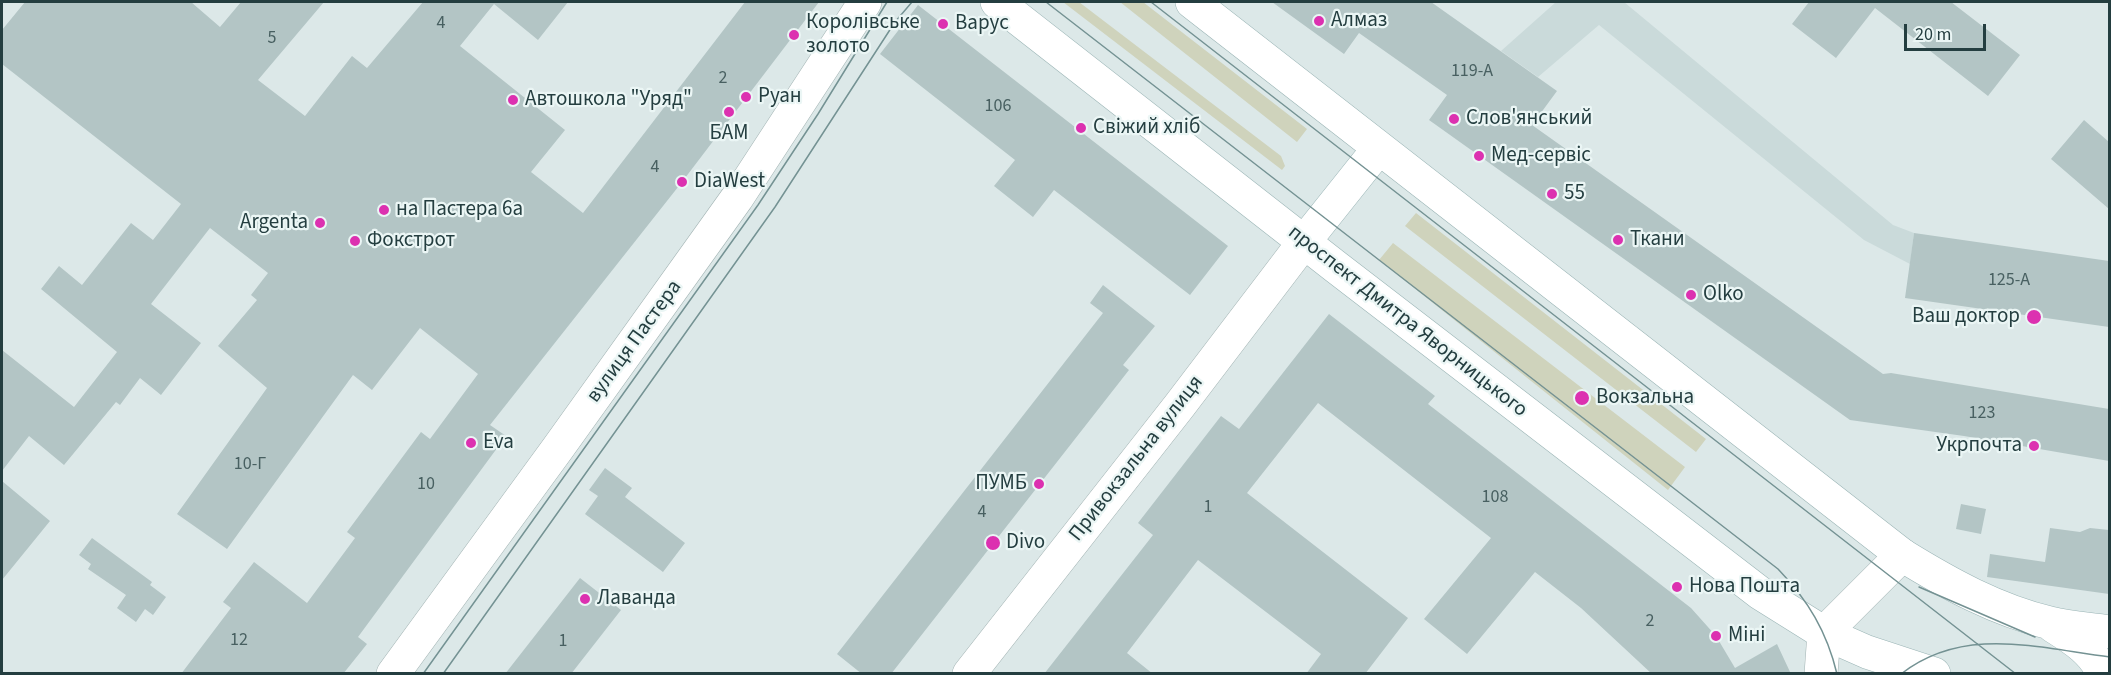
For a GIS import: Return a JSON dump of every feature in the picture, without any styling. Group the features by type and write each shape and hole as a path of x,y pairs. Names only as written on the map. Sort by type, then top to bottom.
{"main road":[{"name":"вулиця Пастера","path":"393,674 737,198 865,2"},
{"name":"проспект Дмитра Яворницького","path":"997,2 1760,593 1824,633 1866,652 1934,674"},
{"path":"1192,2 1902,555 1973,596 2012,612 2051,624 2109,632"},
{"name":"Привокзальна вулиця","path":"969,674 1379,148"},
{"path":"1821,674 1824,633 1902,555"},
{"path":"2051,624 2076,640 2091,655 2103,674"}],"shaded area":[{"path":"1556,2 1624,2 1893,225 1914,233 1910,264 1864,240 1599,25 1538,77 1501,51"}],"green space":[{"path":"1063,2 1079,2 1281,156 1285,166 1282,170"},
{"path":"1120,2 1143,2 1307,129 1297,142"},
{"path":"1416,213 1706,439 1696,452 1405,226"},
{"path":"1393,243 1685,467 1668,490 1379,260"}],"building":[{"path":"25,2 191,2 220,27 241,2 324,2 258,80 305,116 352,56 367,68 423,2 568,2 538,40 494,4 460,46 565,130 531,172 583,213 745,2 819,2 682,182 490,425 506,436 358,637 367,644 343,674 181,674 231,608 223,602 254,562 307,603 355,538 347,532 421,432 430,439 478,374 420,328 372,390 353,375 227,549 177,514 267,388 218,346 257,300 251,295 268,273 210,228 151,304 201,343 161,395 140,378 120,405 116,402 64,465 29,436 2,471 2,350 74,407 117,352 41,289 59,266 82,285 131,223 153,240 181,204 2,64 2,30"},
{"path":"1272,2 1431,2 1557,91 1532,125 1883,374 1891,373 2109,409 2109,461 1964,436 1850,420 1429,120 1447,95 1359,33 1344,54"},
{"path":"1809,2 1951,2 2020,55 1988,96 1875,8 1836,58 1792,24"},
{"path":"918,5 1228,246 1190,295 1054,190 1033,217 994,186 1015,160 880,54"},
{"path":"2084,120 2109,142 2109,209 2051,159"},
{"path":"1914,233 2109,261 2109,327 1905,298"},
{"path":"1103,285 1155,326 1123,365 1129,370 891,674 862,674 837,654 1103,313 1090,303"},
{"path":"1329,314 1435,396 1428,404 1691,608 1716,636 1735,668 1777,644 1791,674 1652,674 1581,608 1535,572 1467,654 1424,619 1491,538 1318,403 1247,493 1408,618 1365,674 1306,674 1321,654 1198,560 1127,653 1153,674 1044,674 1153,535 1138,523 1221,416 1239,429"},
{"path":"605,468 632,488 625,497 685,543 663,572 585,514 598,496 589,490"},
{"path":"2,481 50,521 2,580"},
{"path":"1961,504 1986,509 1981,534 1956,529"},
{"path":"2050,528 2080,532 2090,528 2109,530 2109,594 1987,577 1990,554 2045,562"},
{"path":"92,538 152,582 150,585 166,597 153,615 145,609 136,622 117,608 126,595 88,569 91,564 79,555"},
{"path":"580,578 621,610 571,674 505,674"}],"tram line":[{"path":"423,674 758,205 818,114 887,2"},
{"path":"443,674 775,207 895,22 912,2"},
{"path":"1046,2 1778,569 1815,617 1828,644 1837,674"},
{"path":"1151,2 2016,674"},
{"path":"1919,587 2035,637"},
{"path":"1901,674 1925,659 1950,649 1976,645 2028,646 2110,657"}],"place":[{"name":"Алмаз","path":"1319,21"},
{"name":"Варус","path":"943,24"},
{"name":"Королівське золото","path":"794,35"},
{"name":"Руан","path":"746,97"},
{"name":"Автошкола \"Уряд\"","path":"513,100"},
{"name":"БАМ","path":"729,112"},
{"name":"Слов'янський","path":"1454,119"},
{"name":"Свіжий хліб","path":"1081,128"},
{"name":"Мед-сервіс","path":"1479,156"},
{"name":"DiaWest","path":"682,182"},
{"name":"55","path":"1552,194"},
{"name":"на Пастера 6а","path":"384,210"},
{"name":"Argenta","path":"320,223"},
{"name":"Ткани","path":"1618,240"},
{"name":"Фокстрот","path":"355,241"},
{"name":"Olko","path":"1691,295"},
{"name":"Ваш доктор","path":"2034,317"},
{"name":"Вокзальна","path":"1582,398"},
{"name":"Eva","path":"471,443"},
{"name":"Укрпочта","path":"2034,446"},
{"name":"ПУМБ","path":"1039,484"},
{"name":"Divo","path":"993,543"},
{"name":"Нова Пошта","path":"1677,587"},
{"name":"Лаванда","path":"585,599"},
{"name":"Міні","path":"1716,636"}]}
